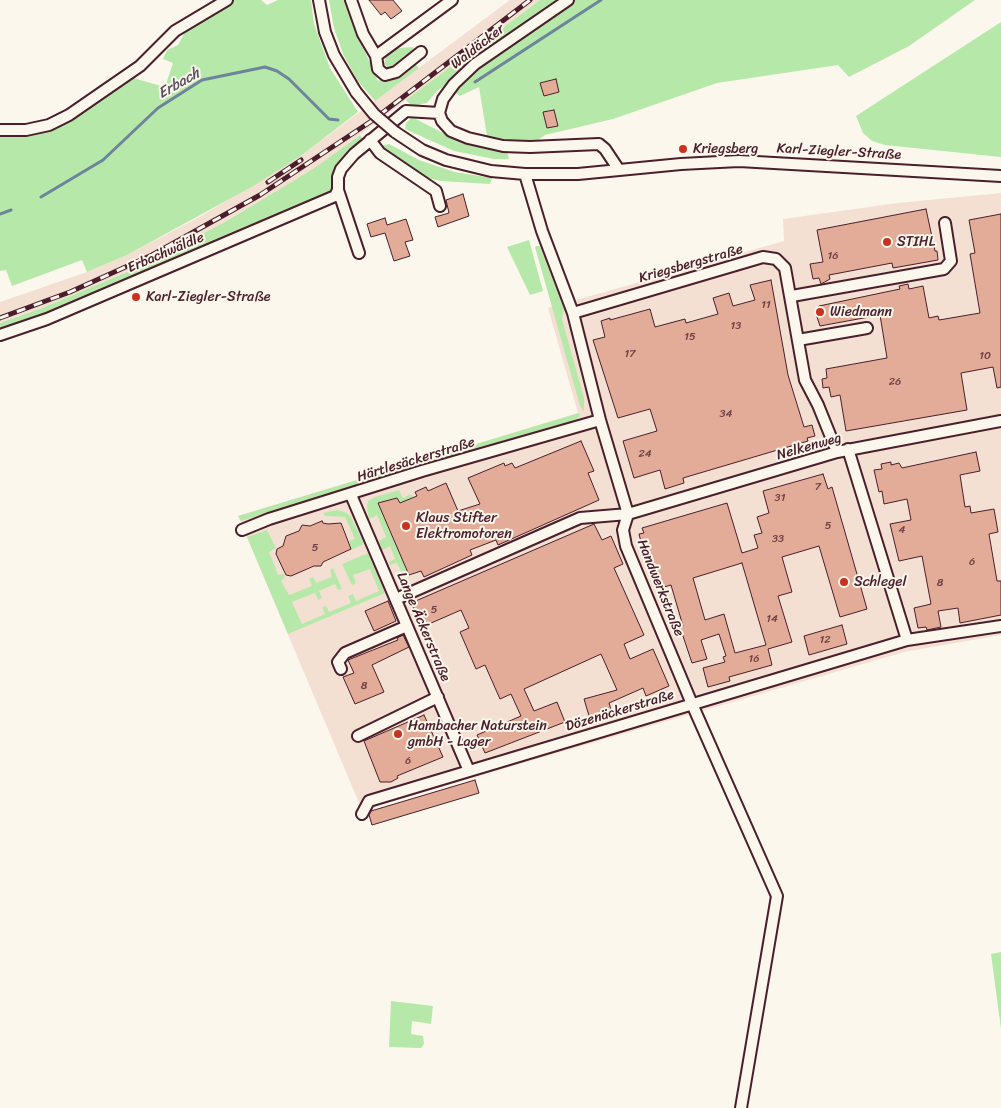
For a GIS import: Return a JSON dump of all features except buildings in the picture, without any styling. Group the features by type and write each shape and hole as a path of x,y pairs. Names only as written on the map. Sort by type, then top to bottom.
{"street":[{"path":"0,130 26,130 49,125 69,115 140,66 175,31 227,0"},
{"name":"Karl-Ziegler-Straße","path":"319,0 325,32 334,56 356,92 374,114 395,132 422,150 446,160 491,171 525,174 578,174 739,161 1001,176"},
{"path":"350,0 363,34 376,56 378,69 385,75 396,72 421,52"},
{"path":"376,56 452,0"},
{"name":"Waldäcker","path":"439,113 443,99 454,84 475,64 568,0"},
{"path":"359,253 338,190 338,177 341,169 370,140 406,111 439,113 442,122 451,131 468,138 503,146 530,147 599,144 605,148 619,170"},
{"path":"370,140 380,154 436,192 440,206"},
{"name":"Handwerkstraße","path":"525,174 542,231 573,313 600,420 628,514 623,530 626,546 692,704 777,896 741,1108"},
{"name":"Erbachwäldle","path":"0,335 47,319 179,263 335,196 338,190"},
{"path":"792,296 944,269 951,261 945,223"},
{"name":"Kriegsbergstraße","path":"573,313 763,257 776,259 785,268 792,296 805,380 818,405 837,452"},
{"path":"798,340 867,328"},
{"name":"Härtlesäckerstraße","path":"242,530 271,524 422,471 600,420"},
{"name":"Nelkenweg","path":"396,599 580,518 628,514 848,449 1001,421"},
{"path":"848,449 907,640"},
{"name":"Lange Äckerstraße","path":"351,495 469,771"},
{"path":"342,669 338,662 345,654 407,626"},
{"path":"692,704 907,640 1001,626"},
{"path":"358,736 438,697"},
{"name":"Dözenäckerstraße","path":"362,814 370,801 692,704"}],"shaded area":[{"path":"510,0 540,0 314,169 225,222 132,270 42,308 0,323 0,302 87,272 127,255 203,215 302,155"},
{"path":"1001,193 1001,635 904,652 362,810 238,516 578,413 548,308 784,241 783,219 898,203"}],"green space":[{"path":"233,0 261,0 267,5 278,0 311,0 314,24 330,68 358,112 302,155 255,185 127,255 87,272 82,260 12,286 6,270 0,271 0,130 49,125 126,76 165,87 173,63 163,59 167,50 178,45 188,27 207,18"},
{"path":"329,0 347,0 355,29 378,81 414,63 419,68 375,101 357,80 343,54 334,28"},
{"path":"540,0 564,0 478,58 435,93 427,103 412,106 406,100"},
{"path":"572,0 975,0 909,46 849,77 838,65 717,83 613,119 545,135 538,140 515,142 487,136 479,87 460,96 454,92 480,64"},
{"path":"1001,22 1001,157 885,145 872,141 863,133 856,116"},
{"path":"413,47 414,49 406,60 391,70 384,64 386,56 398,48"},
{"path":"412,117 464,144 507,151 509,159 494,159 454,151 405,129 406,123"},
{"path":"360,135 363,139 328,194 142,276 0,333 0,323 42,308 132,270 225,222 313,169"},
{"path":"389,144 419,160 455,172 492,178 490,184 441,181 428,178 385,153 381,146"},
{"path":"529,240 543,291 530,295 507,247"},
{"path":"540,246 564,309 562,319 584,398 584,412 580,406 548,293 535,247"},
{"path":"579,413 580,416 575,420 241,521 238,516"},
{"path":"399,490 403,498 411,494 413,497 400,503 397,498 378,504 409,575 401,580 400,577 403,576 397,563 390,565 389,562 395,559 390,546 382,550 379,541 386,537 377,515 369,519 367,507 368,501 375,497"},
{"path":"337,510 345,512 351,517 364,544 349,551 351,547 349,541 355,539 345,517 325,516 323,513"},
{"path":"267,530 276,548 269,552 278,575 283,574 285,577 281,581 289,595 312,586 309,579 313,577 316,583 332,577 330,570 333,568 342,589 338,590 335,584 319,591 322,598 318,600 315,593 292,602 302,624 325,614 322,607 326,606 329,612 351,603 348,596 353,594 356,601 379,591 370,569 353,575 356,583 352,585 342,564 368,553 385,593 288,634 247,537"},
{"path":"1001,952 1001,1029 991,954"},
{"path":"391,1001 433,1006 431,1024 412,1021 411,1034 423,1036 424,1044 421,1048 389,1047"}],"waterway":[{"name":"Erbach","path":"475,82 601,0"},
{"name":"Erbach","path":"41,197 103,160 158,108 202,80 265,67 277,71 289,79 329,119 338,120"},
{"name":"Erbach","path":"0,214 11,210"}],"railway":[{"path":"0,318 70,292 152,255 260,195 373,120 530,0"},
{"path":"268,182 301,160"}],"place":[{"name":"Kriegsberg","path":"683,149"},
{"name":"STIHL","path":"887,242"},
{"name":"Karl-Ziegler-Straße","path":"136,297"},
{"name":"Wiedmann","path":"820,312"},
{"name":"Klaus Stifter Elektromotoren","path":"406,526"},
{"name":"Schlegel","path":"844,582"},
{"name":"Hambacher Naturstein gmbH - Lager","path":"398,734"}]}
